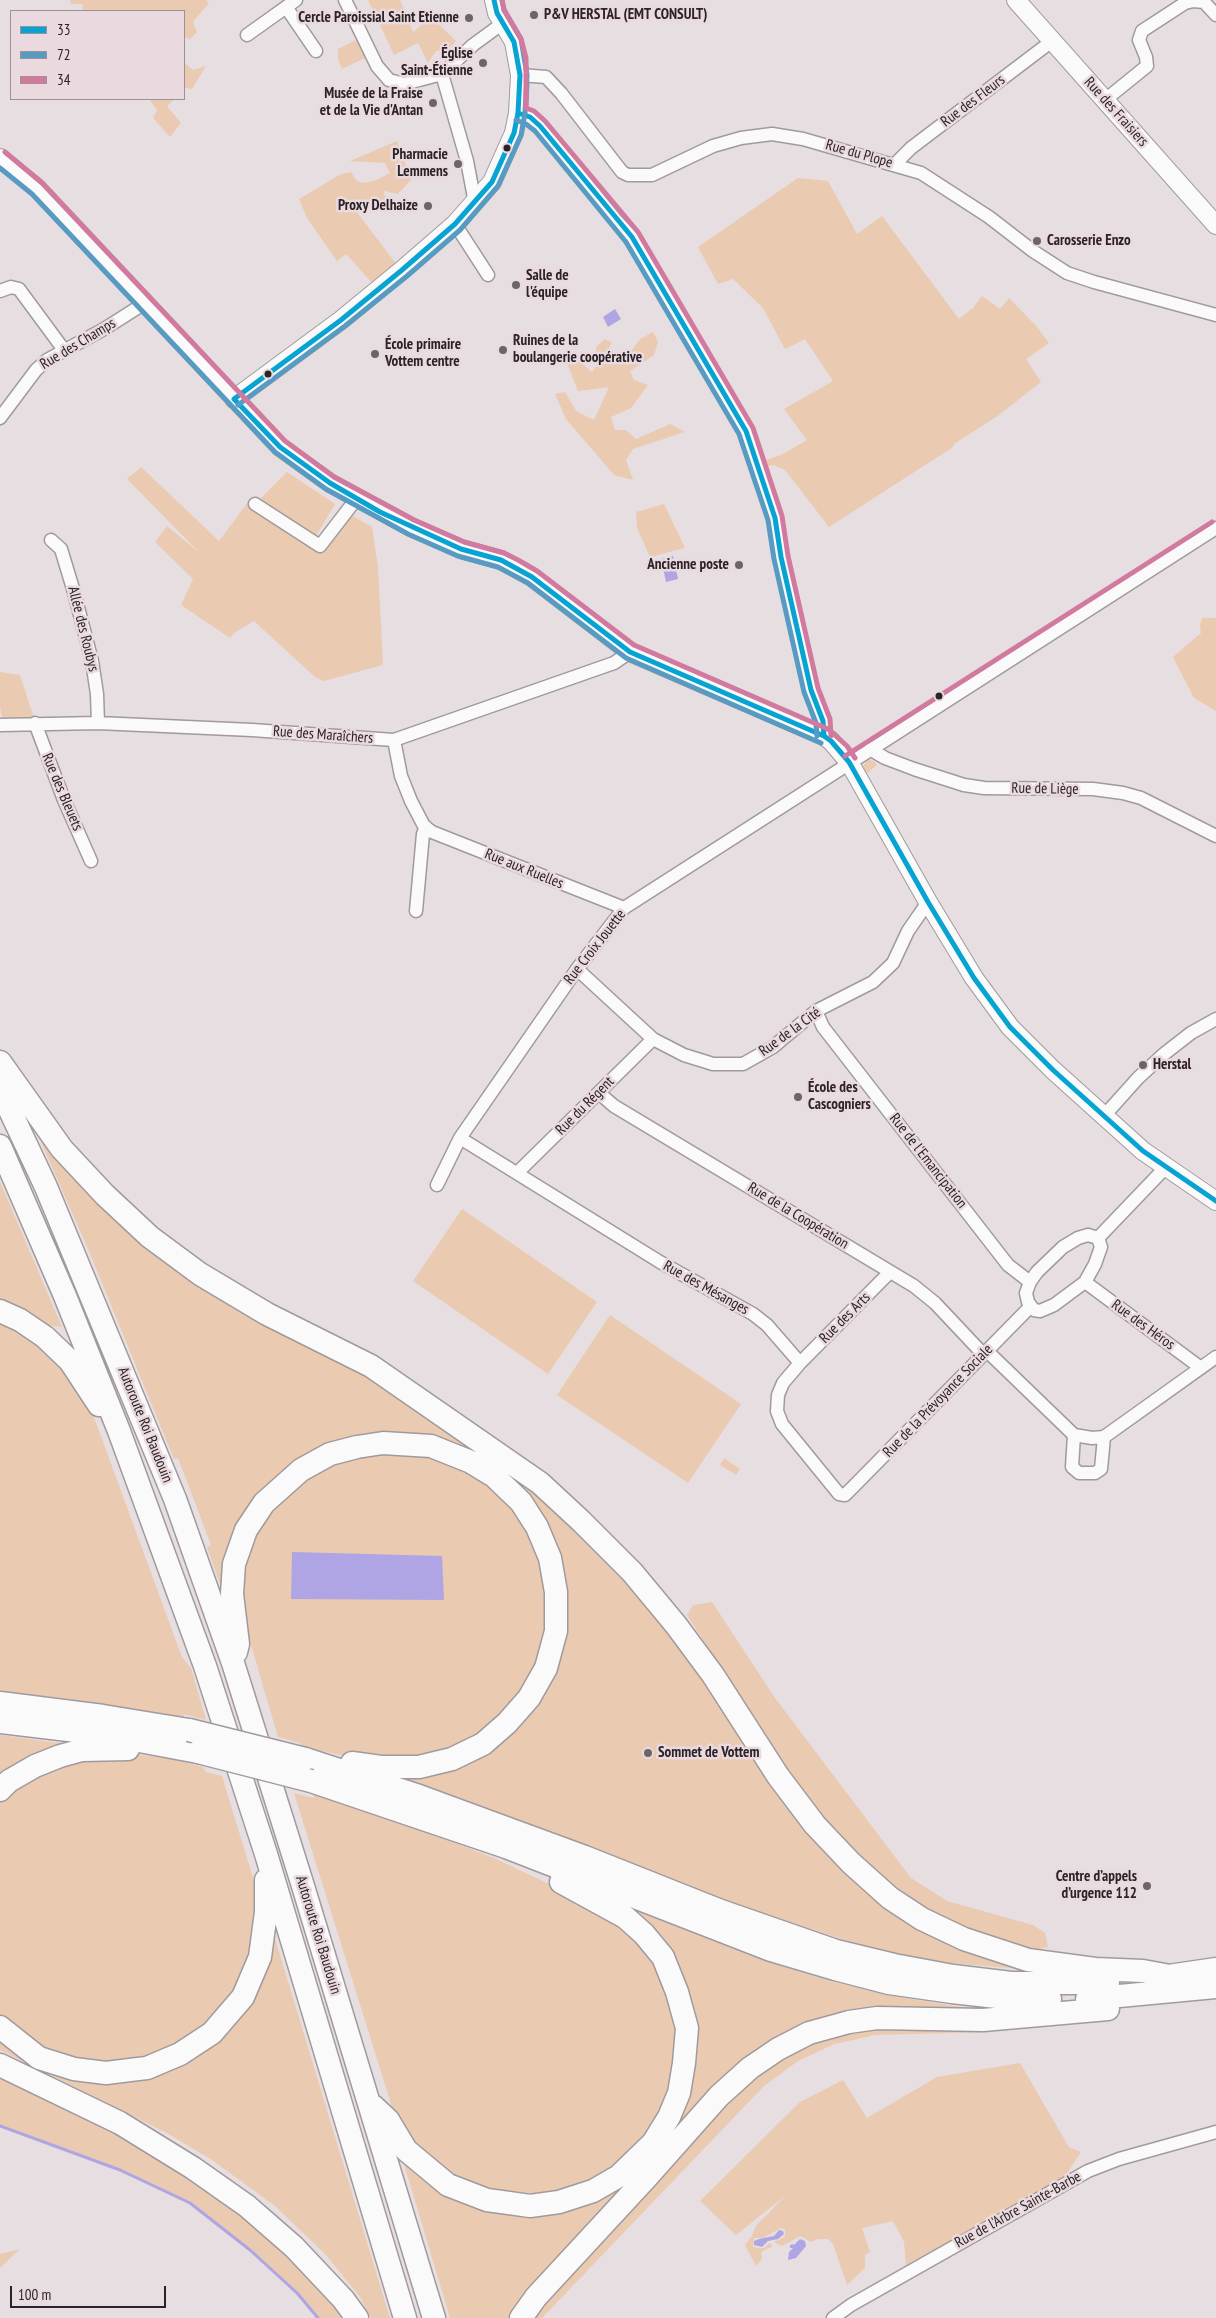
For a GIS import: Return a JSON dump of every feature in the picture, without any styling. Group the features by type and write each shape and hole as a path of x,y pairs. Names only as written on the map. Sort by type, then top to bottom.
{"highway":[{"path":"0,1062 62,1149 105,1195 150,1236 200,1274 267,1314 371,1366 540,1483 581,1521 632,1572 676,1625 713,1674 778,1776 814,1825 851,1864 890,1898 922,1919 964,1940 1028,1960 1095,1969 1143,1971 1170,1976"},
{"name":"Autoroute Roi Baudouin","path":"0,1089 50,1196 175,1499 233,1663 434,2318"},
{"path":"0,1146 65,1296 120,1432 205,1666 266,1854 405,2318"},
{"path":"0,1312 20,1320 45,1337 70,1361 120,1432"},
{"path":"233,1663 238,1644 232,1594 234,1564 246,1530 264,1504 302,1470 330,1454 383,1443 430,1446 471,1462 494,1476 521,1502 537,1527 550,1558 556,1592 556,1631 546,1668 529,1698 508,1723 483,1744 452,1759 419,1767 380,1767 352,1763 333,1767"},
{"path":"0,1703 103,1716 189,1730 333,1767 567,1850 721,1910 855,1956 953,1976 1011,1982 1102,1983 1216,1969"},
{"path":"0,1722 102,1734 198,1752 311,1781 506,1847 771,1950 889,1983 1015,1999 1083,1999 1216,1988"},
{"path":"0,1790 9,1781 35,1766 82,1750 172,1748"},
{"path":"368,2101 388,2120 406,2150 448,2185 487,2200 530,2206 559,2202 593,2191 619,2176 653,2143 669,2116 679,2093 687,2028 677,1992 663,1957 644,1934 625,1917 584,1893 529,1866 506,1847"},
{"path":"0,2027 39,2058 74,2069 106,2073 147,2068 180,2054 212,2033 223,2022 243,1997 254,1973 260,1957 266,1912 266,1854"},
{"path":"521,2318 536,2297 647,2178 719,2096 750,2068 778,2049 809,2033 849,2022 877,2018 983,2020 1105,2009 1181,1998 1216,1988"},
{"path":"0,2065 120,2123 247,2206 294,2247 343,2299 357,2318"}],"street":[{"path":"345,0 377,66 389,80 404,84 442,74 473,45 503,22"},
{"path":"234,399 341,320 440,237 455,224 492,182 504,160 514,133 518,113 520,75 514,42 497,12 494,0"},
{"name":"Rue des Fraisiers","path":"1016,0 1216,225"},
{"path":"1105,100 1146,66 1146,57 1139,40 1142,31 1185,3 1193,0 1204,2 1216,15"},
{"path":"247,35 291,4 316,51"},
{"name":"Rue des Fleurs","path":"895,164 911,148 1052,41"},
{"path":"442,74 467,161 474,203"},
{"name":"Rue du Plope","path":"520,75 546,76 622,172 628,175 644,177 652,175 714,146 741,138 772,134 803,139 921,173 951,191 1067,273 1216,315"},
{"path":"518,113 530,117 540,126 615,219 632,237 746,431 775,518 780,539 781,558 811,690 823,721 824,736"},
{"path":"0,158 37,188 280,447 330,483 411,527 461,549 501,560 532,577 630,652 824,736 841,751 849,762 928,902 974,978 1010,1027 1047,1064 1143,1151 1165,1168 1216,1201"},
{"path":"455,224 488,275"},
{"path":"0,291 11,287 19,289 64,350"},
{"name":"Rue des Champs","path":"0,418 36,370 47,360 104,329 145,303"},
{"path":"254,504 320,546 357,498"},
{"name":"Rue Croix Jouette","path":"437,1185 460,1138 577,969 624,908 1216,528"},
{"name":"Allée des Roubys","path":"51,540 61,549 77,600 92,661 97,694 98,723"},
{"name":"Rue des Maraîchers","path":"0,725 98,723 252,730 394,740 614,663 630,652"},
{"name":"Rue des Bleuets","path":"35,723 64,800 91,861"},
{"path":"394,740 401,776 411,801 426,827 423,834 416,911"},
{"name":"Rue de Liège","path":"870,750 914,769 964,785 984,788 1093,789 1123,793 1141,798 1216,836"},
{"name":"Rue aux Ruelles","path":"426,827 432,832 624,908"},
{"name":"Rue de la Cité","path":"577,969 653,1039 684,1055 713,1064 743,1064 773,1047 816,1011 873,982 893,963 908,931 928,902"},
{"name":"Rue de l'Emancipation","path":"816,1011 823,1027 1003,1258 1030,1282"},
{"path":"1104,1116 1159,1058 1191,1033 1216,1018"},
{"name":"Rue du Régent","path":"517,1173 653,1039"},
{"name":"Rue de la Coopération","path":"599,1094 614,1106 926,1295 985,1353 1074,1435"},
{"name":"Rue des Mésanges","path":"460,1138 679,1273 753,1314 767,1325 800,1363"},
{"path":"1098,1238 1165,1168"},
{"path":"1083,1236 1098,1238 1101,1247 1085,1282 1048,1308 1040,1311 1030,1306 1026,1293 1030,1282 1042,1265 1063,1247 1083,1236"},
{"name":"Rue des Arts","path":"800,1363 890,1272"},
{"name":"Rue des Héros","path":"1085,1282 1201,1368"},
{"name":"Rue de la Prévoyance Sociale","path":"800,1363 780,1388 776,1406 778,1416 791,1438 831,1487 839,1494 845,1495 1030,1306"},
{"path":"1104,1437 1101,1468 1095,1473 1076,1472 1072,1468 1074,1435 1092,1438 1104,1437 1216,1357"},
{"name":"Rue de l'Arbre Sainte-Barbe","path":"832,2318 851,2304 1088,2171 1119,2159 1216,2132"}],"shaded area":[{"path":"70,0 206,0 209,3 193,22 197,32 190,39 185,37 185,10 83,10 82,4 71,4"},
{"path":"368,0 400,0 413,32 431,17 456,41 447,51 436,51 428,63 418,43 394,55"},
{"path":"356,40 365,58 342,69 338,59 338,49"},
{"path":"185,63 193,70 206,66 192,89 185,87"},
{"path":"150,100 174,100 167,106 181,123 170,137 153,118 157,110"},
{"path":"397,141 411,180 398,194 384,191 384,195 394,205 391,208 365,202 356,211 397,265 374,285 346,254 337,261 307,218 299,199 341,174 351,172 356,180 362,183 374,181 390,173 385,163 350,161"},
{"path":"798,178 828,181 857,234 882,216 959,319 973,308 982,296 1000,309 1009,298 1037,327 1049,343 1026,359 1041,382 999,415 954,444 953,447 829,527 785,470 774,465 765,467 763,461 781,455 807,440 784,409 833,381 805,339 785,349 763,308 733,279 718,284 698,247"},
{"path":"615,309 621,319 608,327 603,317"},
{"path":"653,332 658,342 654,355 630,371 634,380 648,385 631,408 611,417 615,430 626,430 636,439 670,424 685,432 633,449 626,460 633,480 614,475 566,419 555,394 565,392 576,411 594,420 609,387 578,391 567,363 575,357 592,372 597,365 596,347 605,339 612,343 608,349 614,358 629,354 640,339"},
{"path":"141,467 219,541 249,501 255,504 287,472 335,504 316,536 320,546 351,515 372,527 378,567 383,665 324,681 315,677 254,621 234,633 230,638 181,605 193,579 155,542 167,526 200,553 127,479"},
{"path":"664,504 685,548 650,557 637,528 636,512"},
{"path":"673,556 678,579 666,582 661,559"},
{"path":"1202,618 1216,618 1216,711 1194,698 1173,657 1201,633"},
{"path":"0,672 20,675 34,718 2,718 0,707"},
{"path":"868,760 874,761 877,765 866,774 863,766"},
{"path":"26,1108 110,1205 367,1369 541,1495 594,1546 651,1608 852,1877 1046,1971 949,1963 893,1953 842,1939 723,1900 587,1845 396,1775 457,1766 557,1660 535,1508 421,1437 279,1480 223,1592 207,1547 211,1545 178,1458 174,1459 88,1249"},
{"path":"0,1182 62,1327 42,1325 0,1304"},
{"path":"462,1209 597,1302 548,1374 413,1281"},
{"path":"610,1315 741,1404 688,1483 557,1395"},
{"path":"0,1320 37,1342 80,1387 95,1420 182,1657 191,1668 206,1720 183,1714 185,1719 102,1704 0,1692"},
{"path":"367,1453 429,1454 486,1480 509,1503 528,1530 541,1561 547,1592 547,1623 542,1647 531,1675 518,1697 482,1731 457,1746 427,1756 374,1762 302,1747 300,1743 278,1737 248,1635 240,1585 248,1552 260,1527 274,1506 292,1487 342,1459"},
{"path":"724,1458 740,1469 736,1475 720,1465"},
{"path":"292,1552 442,1556 444,1600 291,1599"},
{"path":"712,1602 775,1698 911,1878 947,1901 1033,1925 1045,1933 1048,1947 1035,1950 986,1936 928,1909 878,1875 832,1830 789,1772 687,1615 693,1605"},
{"path":"0,1735 74,1745 0,1779"},
{"path":"108,1754 140,1755 171,1759 203,1767 206,1772 222,1776 258,1894 259,1912 245,1975 215,2018 173,2049 126,2064 55,2057 0,2023 0,1798 43,1768"},
{"path":"294,1793 314,1798 313,1793 412,1826 496,1859 606,1911 649,1948 679,2025 672,2092 633,2154 588,2185 543,2198 496,2196 431,2165 392,2115 392,2107"},
{"path":"623,1906 769,1962 837,1983 887,1995 973,2009 971,2013 774,2046 514,2318 450,2318 402,2157 507,2212 644,2165 695,2029"},
{"path":"274,1935 390,2318 371,2318 360,2297 326,2255 275,2206 212,2160 165,2132 0,2050 0,2041 52,2072 196,2056"},
{"path":"947,2028 996,2032 875,2035 834,2044 798,2061 764,2086 542,2318 530,2318 727,2102 758,2073 809,2044 853,2029"},
{"path":"1020,2063 1069,2147 1081,2152 1064,2178 906,2265 904,2242 893,2221 862,2228 870,2252 865,2255 865,2268 847,2285 833,2244 828,2239 818,2239 811,2242 800,2236 782,2246 774,2242 785,2237 785,2230 781,2228 763,2238 754,2238 753,2246 757,2248 764,2248 769,2243 773,2246 761,2252 762,2259 756,2266 745,2245 752,2236 756,2226 786,2195 736,2235 700,2201 800,2102 843,2080 867,2118 937,2077"},
{"path":"0,2077 124,2138 237,2209 284,2248 347,2318 319,2318 298,2293 249,2248 190,2203 120,2170 0,2126"},
{"path":"779,2230 783,2231 784,2234 778,2239 768,2241 762,2247 754,2245 754,2241 774,2236"},
{"path":"800,2239 805,2241 806,2246 796,2258 788,2260 789,2252 793,2248 790,2248 790,2245 794,2244 793,2246"},
{"path":"20,2249 0,2268 0,2254"}],"waterway":[{"path":"0,2126 120,2170 190,2203 250,2250 297,2293 318,2318"}],"transit line":[{"name":"33","path":"234,399 341,320 402,270 455,224 492,182 514,133 518,113 520,75 514,42 497,13 494,0"},
{"name":"72","path":"238,405 345,326 407,276 460,230 498,186 521,135 525,113 527,75 521,39 504,10 502,0"},
{"name":"34","path":"502,0 504,10 521,39 526,58 526,108 534,111 545,121 638,232 753,428 782,516 788,556 818,688 830,719 831,736"},
{"name":"33","path":"518,113 530,117 540,126 632,237 746,431 775,518 781,557 811,690 823,721 824,736"},
{"name":"72","path":"516,120 526,124 535,131 626,242 739,434 768,520 774,559 804,692 816,723 817,736"},
{"name":"34","path":"5,152 42,183 285,441 334,477 414,520 464,542 504,553 518,560 537,571 634,645 828,729 847,746 855,758"},
{"name":"72","path":"0,168 32,194 275,452 326,489 408,534 458,556 498,567 528,583 626,658 821,743"},
{"name":"33","path":"234,399 280,447 330,483 380,512 461,549 501,560 532,577 630,652 824,736 831,741 849,762 928,902 974,978 1010,1027 1053,1070 1143,1151 1216,1201"},
{"name":"34","path":"845,756 1212,522"}],"place":[{"name":"P&V HERSTAL (EMT CONSULT)","path":"534,15"},
{"name":"Cercle Paroissial Saint Etienne","path":"469,18"},
{"name":"Église Saint-Étienne","path":"483,63"},
{"name":"Musée de la Fraise et de la Vie d'Antan","path":"433,103"},
{"name":"Pharmacie Lemmens","path":"458,164"},
{"name":"Proxy Delhaize","path":"428,206"},
{"name":"Carosserie Enzo","path":"1037,241"},
{"name":"Salle de l'équipe","path":"516,285"},
{"name":"Ruines de la boulangerie coopérative","path":"503,350"},
{"name":"École primaire Vottem centre","path":"375,354"},
{"name":"Ancienne poste","path":"739,565"},
{"name":"Herstal","path":"1143,1065"},
{"name":"École des Cascogniers","path":"798,1097"},
{"name":"Sommet de Vottem","path":"648,1753"},
{"name":"Centre d’appels d’urgence 112","path":"1147,1886"}]}
